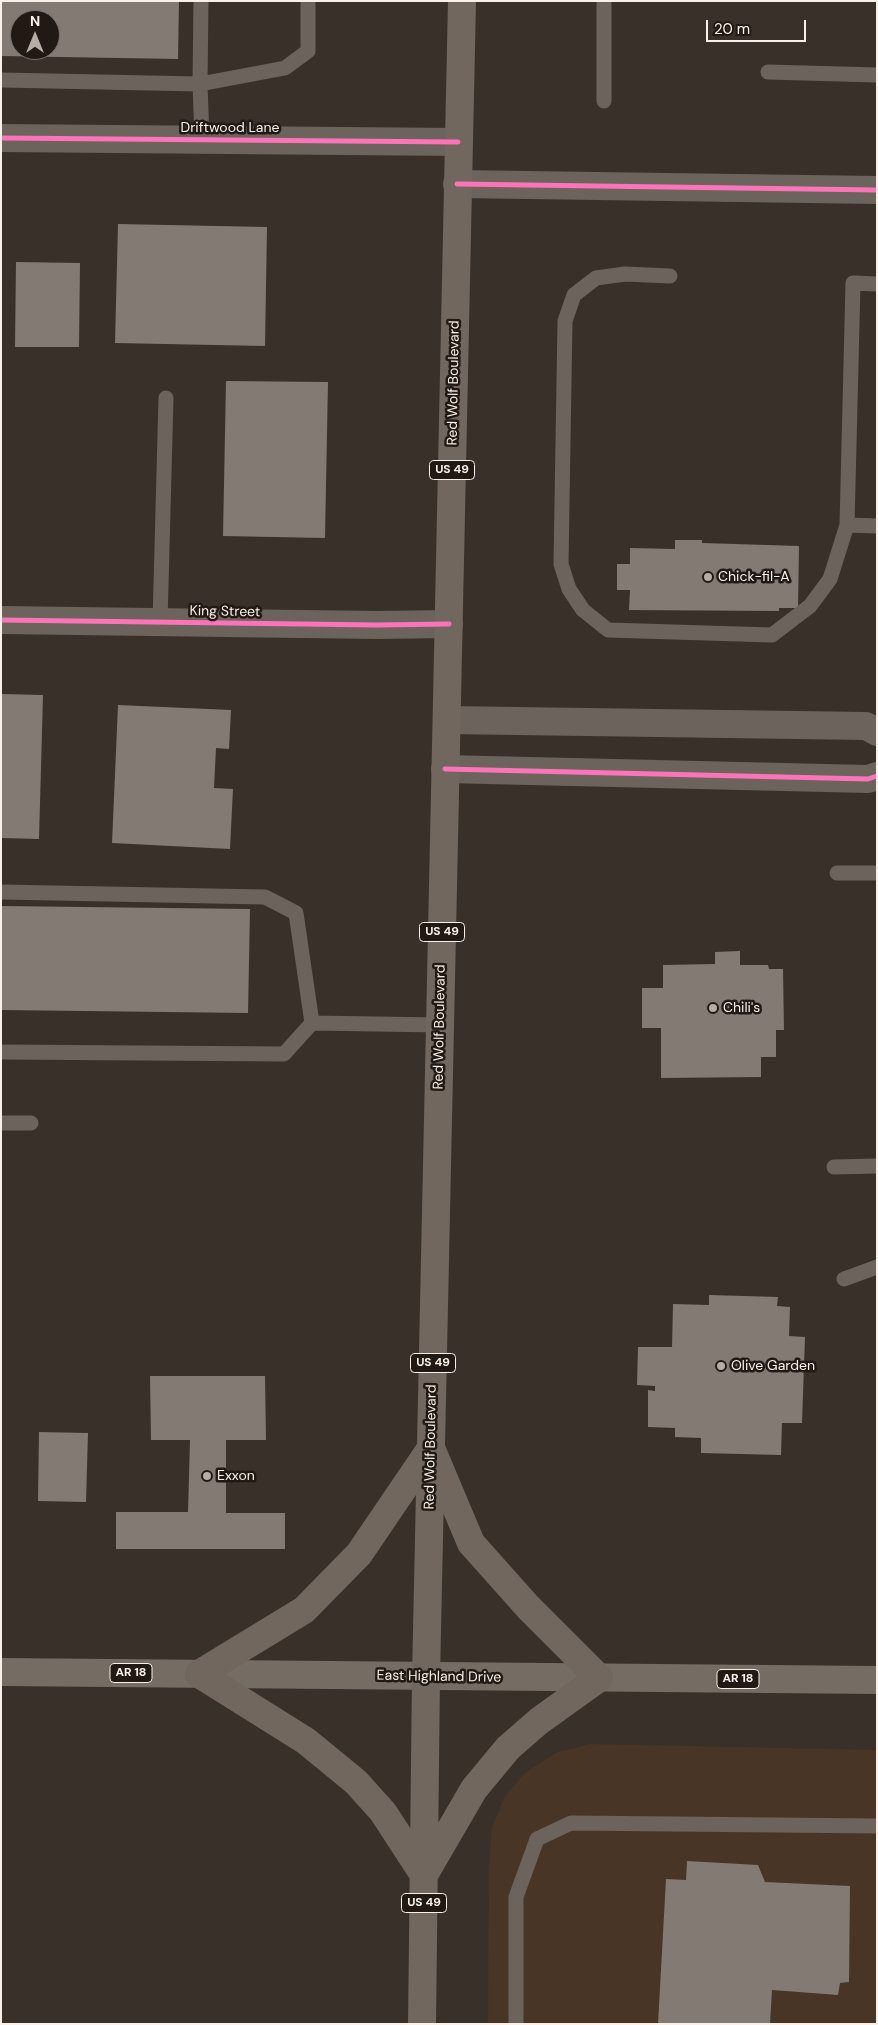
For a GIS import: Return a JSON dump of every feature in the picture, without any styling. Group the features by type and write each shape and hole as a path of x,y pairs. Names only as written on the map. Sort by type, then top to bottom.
{"highway":[{"name":"Red Wolf Boulevard","path":"422,2024 426,1677 462,1"},
{"path":"431,1448 471,1543 528,1607 599,1678 539,1721 508,1748 474,1789 424,1875 383,1812 356,1782 306,1741 200,1674 304,1610 359,1554 431,1448"}],"main road":[{"name":"East Highland Drive","path":"1,1672 877,1680"}],"street":[{"name":"Driftwood Lane","path":"1,138 458,142"},
{"path":"457,184 877,190"},
{"name":"King Street","path":"1,620 376,625 449,624"},
{"path":"447,720 866,726 877,732"},
{"path":"445,769 868,779 877,776"}],"lane":[{"path":"201,1 200,84 202,139"},
{"path":"1,80 200,84 285,68 308,51 308,1"},
{"path":"604,1 604,101"},
{"path":"768,72 877,75"},
{"path":"670,276 625,274 596,278 574,295 565,321 561,564 569,589 583,610 608,630 772,635 810,606 830,580 847,525 853,283 877,284"},
{"path":"160,622 166,398"},
{"path":"847,525 877,526"},
{"path":"837,873 877,873"},
{"path":"1,892 265,897 296,913 312,1023"},
{"path":"1,1052 284,1054 312,1023 440,1025"},
{"path":"1,1123 31,1123"},
{"path":"834,1167 877,1166"},
{"path":"844,1279 877,1267"},
{"path":"516,2024 516,1897 537,1839 571,1823 877,1826"}],"shaded area":[{"path":"590,1744 877,1750 877,2024 488,2024 489,1867 492,1828 504,1798 525,1773 556,1753"}],"building":[{"path":"1,1 179,1 178,59 60,57 60,10 10,10 10,56 1,56"},
{"path":"118,224 267,227 265,346 115,343"},
{"path":"16,262 80,263 79,347 15,347"},
{"path":"226,381 328,382 325,538 223,536"},
{"name":"Chick-fil-A","path":"675,540 702,540 702,543 799,546 798,608 779,608 779,611 629,610 630,590 617,590 617,564 630,564 630,548 675,549"},
{"path":"1,694 43,695 39,839 1,838"},
{"path":"118,705 231,710 229,749 216,748 214,788 233,789 230,849 112,843"},
{"path":"1,906 250,909 248,1013 1,1010"},
{"name":"Chili's","path":"740,951 740,965 768,965 769,969 783,969 784,1030 776,1030 776,1057 761,1057 761,1077 661,1078 661,1028 642,1028 642,988 663,988 663,965 715,964 715,952"},
{"name":"Olive Garden","path":"709,1295 778,1297 777,1306 790,1307 789,1336 805,1337 802,1423 782,1423 781,1455 701,1453 701,1438 675,1437 675,1428 648,1427 648,1390 655,1391 655,1386 637,1385 638,1347 672,1347 673,1304 709,1305"},
{"path":"150,1376 265,1376 266,1440 226,1440 226,1513 285,1513 285,1549 116,1549 116,1512 188,1512 190,1440 151,1440"},
{"path":"39,1432 88,1433 86,1502 38,1501"},
{"path":"687,1861 758,1865 765,1882 850,1886 849,1982 840,1983 838,1995 772,1990 770,2024 658,2024 666,1879 686,1880"}],"cycle path":[{"path":"1,138 458,142"},
{"path":"457,184 877,190"},
{"path":"1,620 377,625 449,624"},
{"path":"445,769 868,779 877,776"}],"place":[{"name":"Chick-fil-A","path":"708,577"},
{"name":"Chili's","path":"713,1008"},
{"name":"Olive Garden","path":"721,1366"},
{"name":"Exxon","path":"207,1476"}]}
